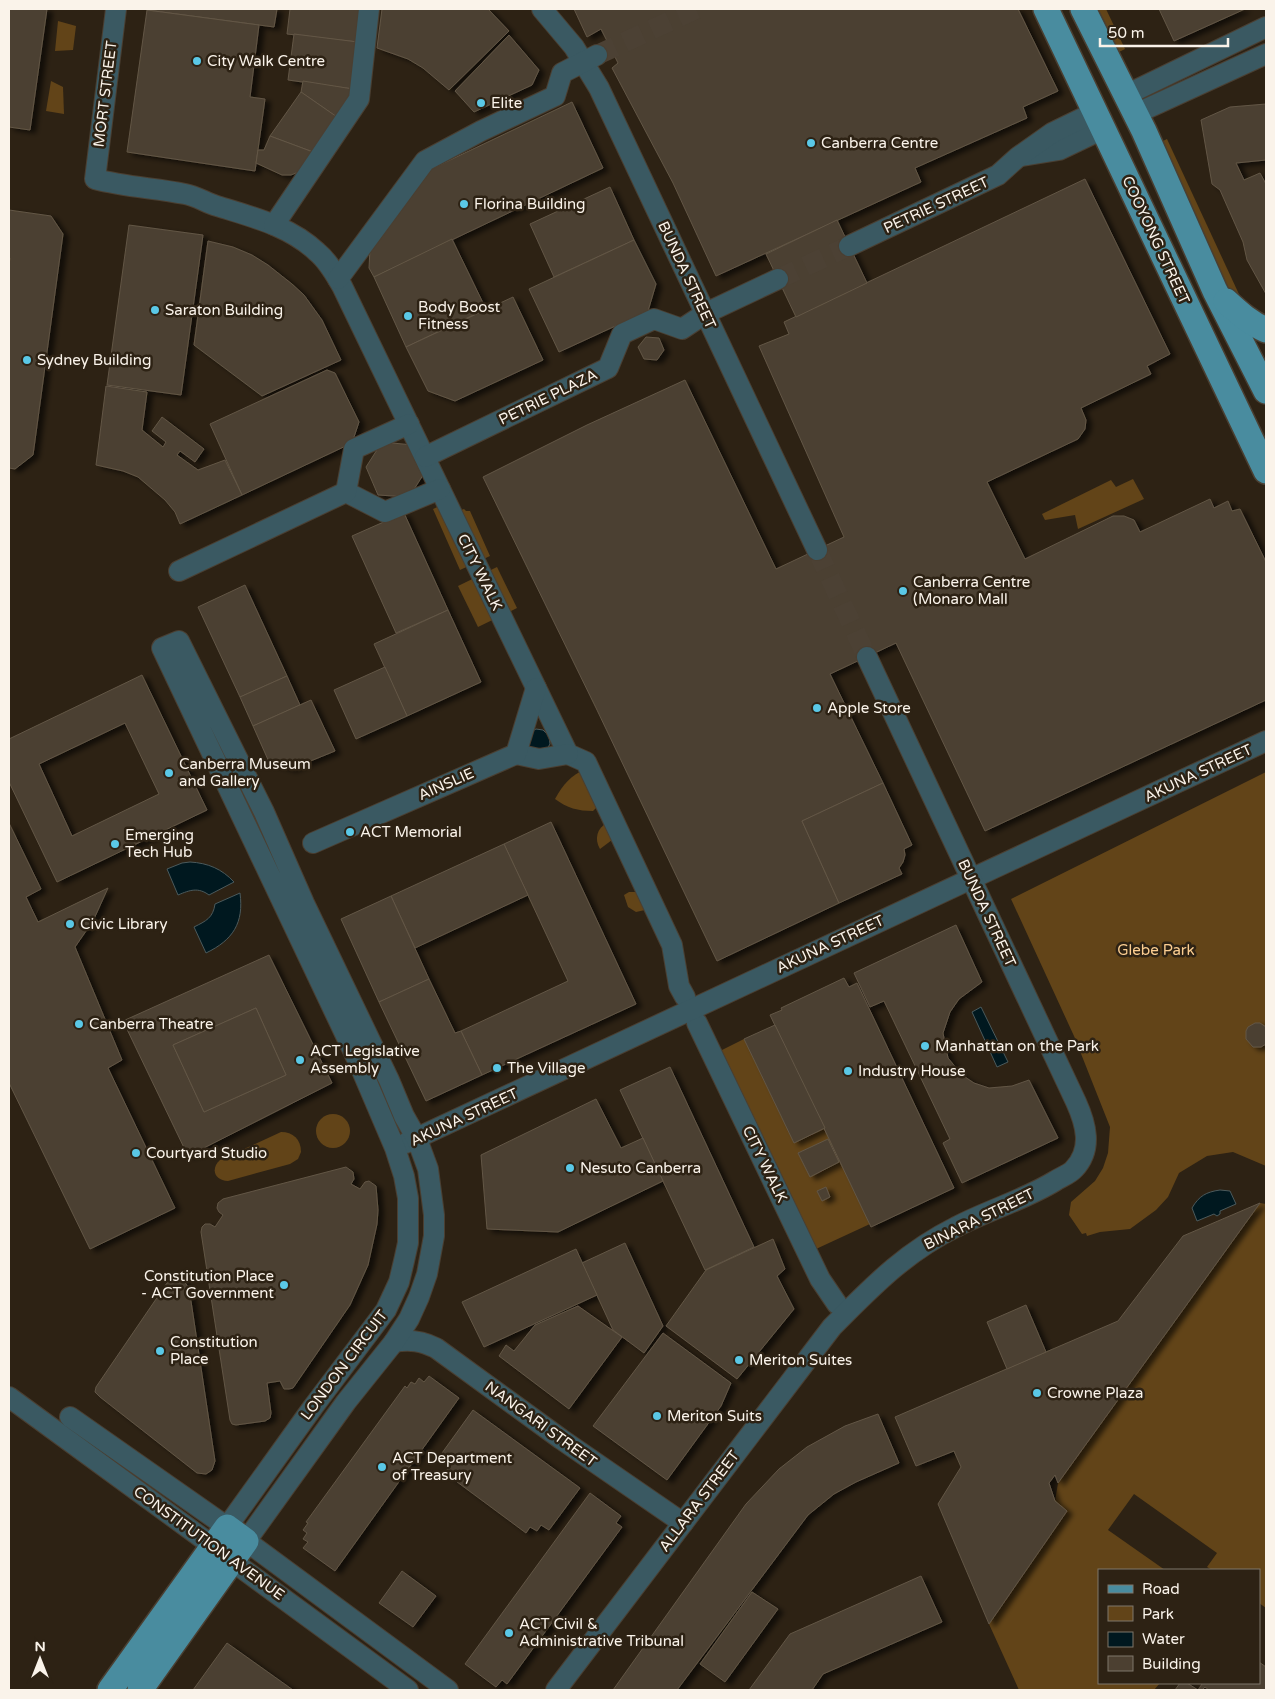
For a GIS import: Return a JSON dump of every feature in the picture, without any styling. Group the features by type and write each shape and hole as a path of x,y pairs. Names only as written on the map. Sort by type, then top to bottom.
{"main road":[{"name":"COOYONG STREET","path":"1046,9 1223,381 1258,432 1266,471"},
{"path":"1083,9 1142,100 1215,291 1259,358 1266,390"},
{"name":"PETRIE STREET","path":"1099,120 1142,100"},
{"path":"1215,291 1245,319 1266,330"},
{"path":"1223,381 1259,358"},
{"name":"LONDON CIRCUIT","path":"110,1690 229,1544"},
{"name":"LONDON CIRCUIT","path":"140,1690 229,1544"}],"street":[{"name":"MORT STREET","path":"94,179 116,9"},
{"path":"274,225 359,99 369,9"},
{"name":"BUNDA STREET","path":"542,9 574,47 590,59 599,88 817,550"},
{"path":"1142,100 1266,27"},
{"path":"1142,100 1266,54"},
{"path":"338,278 425,161 481,130 555,96 562,74 590,59"},
{"name":"PETRIE STREET","path":"849,246 998,176 1018,157 1059,150 1099,120"},
{"name":"CITY WALK","path":"94,179 118,185 187,194 210,204 274,225 295,236 317,252 338,278 568,754"},
{"path":"706,313 778,279"},
{"name":"PETRIE PLAZA","path":"425,456 608,368 622,334 654,319 682,328 706,313"},
{"path":"346,492 354,449 409,424"},
{"path":"346,492 385,512 440,489"},
{"path":"179,571 346,492"},
{"name":"LONDON CIRCUIT","path":"171,644 264,812 304,903 389,1080 404,1116 417,1139 428,1169 434,1215 434,1236 427,1274 409,1319 394,1342 229,1544 312,1407 386,1310 399,1282 408,1243 408,1198 404,1176 395,1148 357,1059 258,849 171,644"},
{"name":"BUNDA STREET","path":"867,657 1083,1118 1087,1136 1084,1154 1074,1170"},
{"path":"536,688 516,754 539,759 568,754 586,762 672,945 679,986 685,997"},
{"name":"AKUNA STREET","path":"395,1148 1266,741"},
{"name":"AINSLIE","path":"313,843 516,754"},
{"path":"258,849 264,812"},
{"path":"277,889 292,899 304,903"},
{"name":"CITY WALK","path":"697,1023 820,1278 841,1309"},
{"name":"BINARA STREET","path":"841,1309 921,1246 956,1226 1038,1191 1074,1170"},
{"name":"ALLARA STREET","path":"556,1690 832,1326 841,1309"},
{"name":"NANGARI STREET","path":"394,1342 416,1341 436,1348 561,1439 683,1523"},
{"name":"CONSTITUTION AVENUE","path":"9,1397 448,1690"},
{"name":"CONSTITUTION AVENUE","path":"70,1417 408,1690"}],"green space":[{"path":"1098,9 1106,9 1125,49 1119,52"},
{"path":"58,21 76,26 73,50 55,51"},
{"path":"51,81 63,87 64,114 46,111"},
{"path":"1167,139 1244,305 1234,300 1161,142"},
{"path":"1133,479 1144,499 1078,529 1075,515 1045,520 1042,514 1111,480 1116,487"},
{"path":"455,499 461,510 470,511 490,556 460,570 433,509"},
{"path":"497,567 517,608 478,627 458,586"},
{"path":"585,769 596,795 596,808 593,811 573,808 555,799 568,781"},
{"name":"Glebe Park","path":"1266,772 1266,1166 1233,1152 1207,1156 1179,1173 1168,1197 1156,1210 1130,1229 1100,1232 1087,1236 1086,1233 1082,1234 1069,1215 1071,1202 1095,1181 1103,1168 1108,1153 1110,1127 1074,1036 1011,899"},
{"path":"607,823 612,840 600,849 597,841 598,834"},
{"path":"629,892 637,892 645,910 636,912 628,907 624,895"},
{"path":"744,1039 825,1128 870,1224 816,1249 720,1051"},
{"path":"333,1114 340,1115 345,1119 349,1124 349,1138 345,1143 340,1147 333,1148 326,1147 321,1143 317,1138 316,1131 317,1124 321,1119 326,1115"},
{"path":"281,1132 293,1135 300,1143 301,1152 298,1159 290,1164 228,1181 217,1177 215,1167 220,1160"},
{"path":"1260,1203 1266,1204 1266,1608 1260,1604 1260,1569 1210,1569 1207,1567 1217,1553 1134,1494 1108,1530 1164,1569 1098,1569 1098,1684 1159,1684 1154,1690 1019,1690 989,1624 1067,1511 1055,1501 1058,1483"}],"water":[{"path":"536,729 543,730 549,736 550,744 547,749 530,750 526,739"},
{"path":"190,862 214,868 234,882 209,895 194,890 178,895 167,869"},
{"path":"240,893 240,913 235,929 223,942 206,953 194,927 202,923 213,913 215,904"},
{"path":"981,1007 1008,1062 997,1067 972,1012"},
{"path":"1220,1190 1230,1191 1236,1204 1220,1211 1220,1214 1217,1216 1214,1214 1197,1221 1192,1208 1203,1195"}],"building":[{"path":"9,9 47,9 30,130 9,127"},
{"path":"148,9 277,9 274,27"},
{"path":"290,9 362,9 358,42 287,34"},
{"path":"382,9 488,9 509,31 449,90 423,68 408,59 377,48"},
{"name":"Canberra Centre","path":"574,9 1018,9 1058,91 1023,107 1027,118 915,168 921,182 716,276 673,183 612,68 618,63 601,29 587,37"},
{"path":"1159,9 1245,9 1174,41"},
{"name":"City Walk Centre","path":"147,10 259,25 250,97 265,99 255,171 127,152"},
{"path":"294,34 358,42 353,89 288,80"},
{"path":"509,35 539,70 532,85 474,112 455,91"},
{"path":"303,81 353,89 352,96 337,117 301,92"},
{"path":"301,92 337,117 313,152 270,136"},
{"name":"Florina Building","path":"572,102 603,168 374,277 369,268 370,249 429,170"},
{"path":"1266,104 1266,160 1236,163 1244,180 1260,173 1266,184 1266,294 1247,260 1243,242 1220,190 1212,184 1201,120 1230,107"},
{"path":"270,136 313,152 296,173 282,175 256,163 258,150 264,150"},
{"name":"Canberra Centre (Monaro Mall","path":"1085,179 1170,354 1147,366 1151,374 1081,408 1086,420 1085,429 1078,439 987,482 1025,559 1113,516 1124,516 1134,520 1140,532 1210,499 1214,508 1228,501 1232,511 1240,509 1266,562 1266,700 985,831 896,643 830,674 883,783 802,821 839,903 717,961 483,477 587,425 685,380 776,569 844,537 759,346 789,334 784,322"},
{"path":"610,187 634,240 554,277 530,224"},
{"name":"Sydney Building","path":"9,210 51,216 63,234 33,455 15,469 9,468"},
{"path":"837,220 867,283 796,317 766,254"},
{"name":"Saraton Building","path":"129,225 203,235 181,395 107,385"},
{"path":"452,239 486,309 406,347 374,277"},
{"path":"634,240 656,284 648,311 559,352 529,289"},
{"path":"208,241 233,247 252,255 292,284 304,295 322,320 341,360 262,396 194,345"},
{"path":"513,297 543,360 455,401 428,391 406,347"},
{"path":"646,337 659,338 664,350 657,360 644,359 638,347"},
{"path":"327,370 335,373 359,422 352,443 242,495 210,424"},
{"path":"106,386 147,392 142,430 163,447 166,442 152,431 162,417 204,449 195,462 180,451 177,455 198,470 225,460 242,495 180,524 175,512 165,500 138,477 123,471 96,465"},
{"path":"382,442 413,445 425,472 409,497 378,495 366,467"},
{"path":"404,513 448,610 396,633 352,536"},
{"path":"245,585 287,676 240,697 198,607"},
{"path":"448,610 481,682 407,716 374,644"},
{"path":"385,667 407,716 356,739 334,690"},
{"name":"Canberra Museum and Gallery","path":"142,675 207,810 57,882 9,782 9,739","holes":["125,723 159,794 72,836 39,764"]},
{"path":"287,676 300,705 253,726 240,697"},
{"path":"311,700 335,751 291,769 269,762 253,726"},
{"path":"883,783 912,845 904,849 905,855 899,868 902,874 839,903 802,821"},
{"path":"551,822 636,1004 482,1075 461,1031 568,981 504,844"},
{"path":"9,823 41,889 26,897 38,922 108,888 93,921 75,947 122,1060 108,1068 175,1208 90,1249 9,1083"},
{"path":"504,844 528,895 415,948 391,896"},
{"path":"391,896 429,979 379,1002 341,919"},
{"name":"Manhattan on the Park","path":"956,925 982,982 959,999 950,1012 943,1033 948,1058 962,1075 974,1083 989,1088 1012,1086 1029,1080 1058,1138 962,1183 943,1143 950,1139 884,1001 870,1007 854,973"},
{"name":"ACT Legislative Assembly","path":"269,955 332,1083 188,1156 123,1021","holes":["256,1008 286,1075 204,1112 173,1045"]},
{"name":"Industry House","path":"844,978 849,987 857,983 954,1188 871,1227 770,1015"},
{"path":"429,979 455,1033 461,1031 482,1075 426,1101 379,1002"},
{"path":"256,1008 286,1075 204,1112 173,1045"},
{"path":"1255,1023 1260,1023 1266,1027 1266,1044 1261,1047 1253,1047 1246,1039 1248,1027"},
{"path":"775,1025 825,1128 794,1143 744,1039"},
{"path":"670,1067 754,1247 705,1270 620,1090"},
{"name":"Nesuto Canberra","path":"596,1099 621,1148 643,1138 663,1181 558,1232 487,1229 481,1155"},
{"path":"828,1139 839,1162 810,1177 798,1153"},
{"name":"Constitution Place - ACT Government","path":"346,1167 353,1172 354,1179 351,1184 360,1189 365,1182 369,1181 376,1186 377,1224 368,1265 350,1305 293,1388 284,1389 280,1381 267,1383 270,1418 265,1421 232,1424 201,1232 202,1227 205,1224 210,1224 215,1227 223,1215 217,1208 218,1203 223,1199"},
{"path":"826,1187 830,1197 822,1201 817,1191"},
{"name":"Crowne Plaza","path":"1260,1203 1058,1483 1055,1475 1049,1483 1055,1501 1067,1511 989,1624 938,1504 961,1467 954,1451 916,1466 895,1417 1118,1321 1183,1236"},
{"path":"773,1239 785,1269 777,1276 794,1309 737,1379 666,1326 706,1270"},
{"path":"625,1243 663,1326 644,1353 613,1330 582,1263"},
{"path":"576,1249 597,1295 484,1347 462,1302"},
{"name":"Constitution Place","path":"175,1278 183,1280 189,1288 215,1461 212,1470 206,1474 197,1473 95,1392 96,1387 167,1283"},
{"path":"1026,1305 1046,1352 1007,1369 987,1322"},
{"path":"578,1306 622,1337 569,1409 499,1356 506,1345 514,1351 535,1325"},
{"name":"Meriton Suits","path":"663,1333 731,1383 721,1406 667,1480 593,1426"},
{"path":"429,1376 459,1398 335,1571 303,1548 308,1542 303,1539 307,1533 303,1530 308,1523 306,1522 405,1386 407,1388 411,1382 415,1384 419,1378 424,1382"},
{"path":"473,1410 580,1488 549,1530 541,1525 537,1531 530,1527 526,1533 445,1473 449,1467 445,1464 449,1458 442,1453"},
{"path":"878,1414 899,1463 834,1494 808,1515 677,1690 613,1690 746,1504 779,1469 807,1447 845,1426"},
{"path":"590,1493 621,1516 616,1523 622,1527 507,1684 502,1680 496,1687 465,1664"},
{"path":"402,1571 436,1596 413,1627 379,1603"},
{"path":"921,1576 942,1622 823,1674 812,1690 749,1690 790,1634"},
{"path":"752,1592 778,1609 725,1682 700,1664"},
{"path":"227,1643 293,1690 193,1690"},
{"path":"1260,1663 1266,1667 1266,1690 1209,1690 1205,1687 1202,1690 1198,1690 1202,1684 1260,1684"},
{"path":"1179,1684 1189,1684 1198,1690 1175,1690"}],"tunnel":[{"path":"597,55 696,9"},
{"path":"778,279 849,246"},
{"path":"817,550 867,657"}],"place":[{"name":"City Walk Centre","path":"197,61"},
{"name":"Elite","path":"481,103"},
{"name":"Canberra Centre","path":"811,143"},
{"name":"Florina Building","path":"464,204"},
{"name":"Saraton Building","path":"155,310"},
{"name":"Body Boost Fitness","path":"408,316"},
{"name":"Sydney Building","path":"27,360"},
{"name":"Canberra Centre (Monaro Mall","path":"903,591"},
{"name":"Apple Store","path":"817,708"},
{"name":"Canberra Museum and Gallery","path":"169,773"},
{"name":"ACT Memorial","path":"350,832"},
{"name":"Emerging Tech Hub","path":"115,844"},
{"name":"Civic Library","path":"70,924"},
{"name":"Canberra Theatre","path":"79,1024"},
{"name":"Manhattan on the Park","path":"925,1046"},
{"name":"ACT Legislative Assembly","path":"300,1060"},
{"name":"The Village","path":"497,1068"},
{"name":"Industry House","path":"848,1071"},
{"name":"Courtyard Studio","path":"136,1153"},
{"name":"Nesuto Canberra","path":"570,1168"},
{"name":"Constitution Place - ACT Government","path":"284,1285"},
{"name":"Constitution Place","path":"160,1351"},
{"name":"Meriton Suites","path":"739,1360"},
{"name":"Crowne Plaza","path":"1037,1393"},
{"name":"Meriton Suits","path":"657,1416"},
{"name":"ACT Department of Treasury","path":"382,1467"},
{"name":"ACT Civil & Administrative Tribunal","path":"509,1633"}]}
